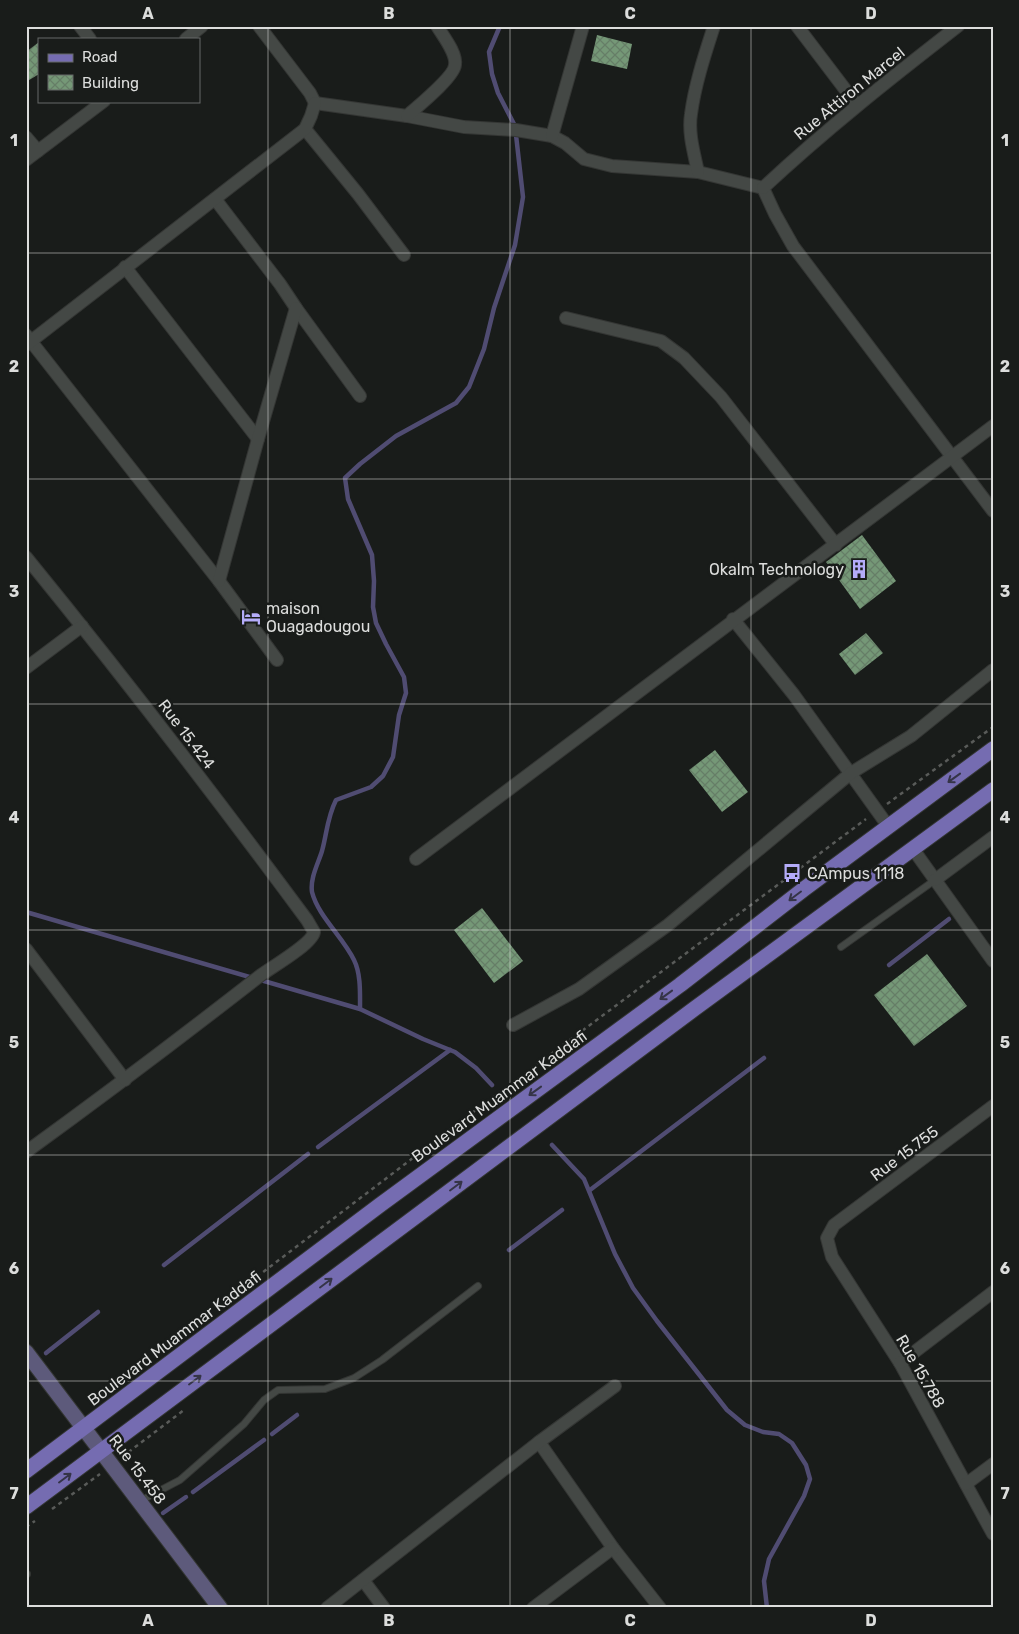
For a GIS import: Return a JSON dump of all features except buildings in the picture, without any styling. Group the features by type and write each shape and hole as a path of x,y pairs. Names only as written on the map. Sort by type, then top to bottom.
{"main road":[{"name":"Boulevard Muammar Kaddafi","path":"26,1471 993,749"},
{"path":"26,1507 694,1009 993,790"},
{"name":"Rue 15.458","path":"26,1352 84,1426 220,1608"}],"street":[{"path":"80,26 89,38"},
{"path":"187,38 202,26"},
{"path":"258,26 310,93 315,103 305,129 28,341 220,581 277,660"},
{"path":"407,116 450,76 456,65 454,54 437,26"},
{"path":"552,136 583,26"},
{"path":"698,172 690,115 702,62 714,26"},
{"path":"797,26 858,105"},
{"name":"Rue Attiron Marcel","path":"763,188 804,150 858,105 958,26"},
{"path":"26,160 103,102"},
{"path":"315,103 407,116 464,127 516,130 552,136 565,143 584,158 612,166 698,172 763,188 793,246 993,511"},
{"path":"305,129 358,194 404,255"},
{"path":"26,137 38,152"},
{"path":"215,199 280,284 360,396"},
{"path":"125,268 258,439"},
{"path":"220,581 296,308"},
{"path":"566,318 661,341 684,358 721,397 836,545"},
{"path":"416,859 993,426"},
{"name":"Rue 15.424","path":"26,557 138,696 249,841 313,929 314,935 310,940 125,1080"},
{"path":"734,620 794,695 888,826"},
{"path":"26,668 82,626"},
{"path":"513,1025 578,989 668,925 851,773 911,736 993,670"},
{"path":"935,880 993,837"},
{"path":"913,850 993,961"},
{"path":"26,949 125,1080 28,1146"},
{"name":"Rue 15.755","path":"834,1225 993,1106"},
{"name":"Rue 15.788","path":"834,1225 827,1238 832,1257 900,1363 993,1534"},
{"path":"900,1363 993,1292"},
{"path":"326,1608 539,1442 615,1386"},
{"path":"539,1442 613,1548 660,1608"},
{"path":"966,1484 993,1464"},
{"path":"533,1608 613,1548"},
{"path":"363,1580 384,1608"}],"lane":[{"path":"841,947 935,880"},
{"path":"140,1501 180,1480 244,1424 264,1400 278,1390 325,1389 354,1378 382,1360 478,1286"}],"path":[{"path":"224,1301 484,1104 993,726"}],"waterway":[{"path":"360,1009 360,984 356,965 349,951 315,901 312,892 312,882 336,800 371,787 383,776 393,757 399,715 406,693 404,677 376,623 373,607 372,555 348,499 345,478 396,436 456,403 469,387 484,349 494,308 515,245 523,197 515,126 498,93 492,74 489,52 500,26"},
{"path":"26,912 360,1009 455,1052 476,1068 492,1085"},
{"path":"889,965 949,919"},
{"path":"318,1147 450,1050"},
{"path":"590,1190 764,1058"},
{"path":"552,1145 584,1179 615,1254 633,1288 727,1410 745,1425 763,1432 779,1434 792,1443 806,1465 810,1479 804,1496 769,1559 764,1581 767,1608"},
{"path":"164,1265 308,1154"},
{"path":"509,1250 562,1210"},
{"path":"46,1353 98,1312"},
{"path":"272,1434 297,1415"},
{"path":"193,1492 264,1440"},
{"path":"163,1513 186,1497"}],"place":[{"name":"Okalm Technology","path":"859,569"},
{"name":"maison Ouagadougou","path":"251,617"},
{"name":"CAmpus 1118","path":"792,873"}]}
